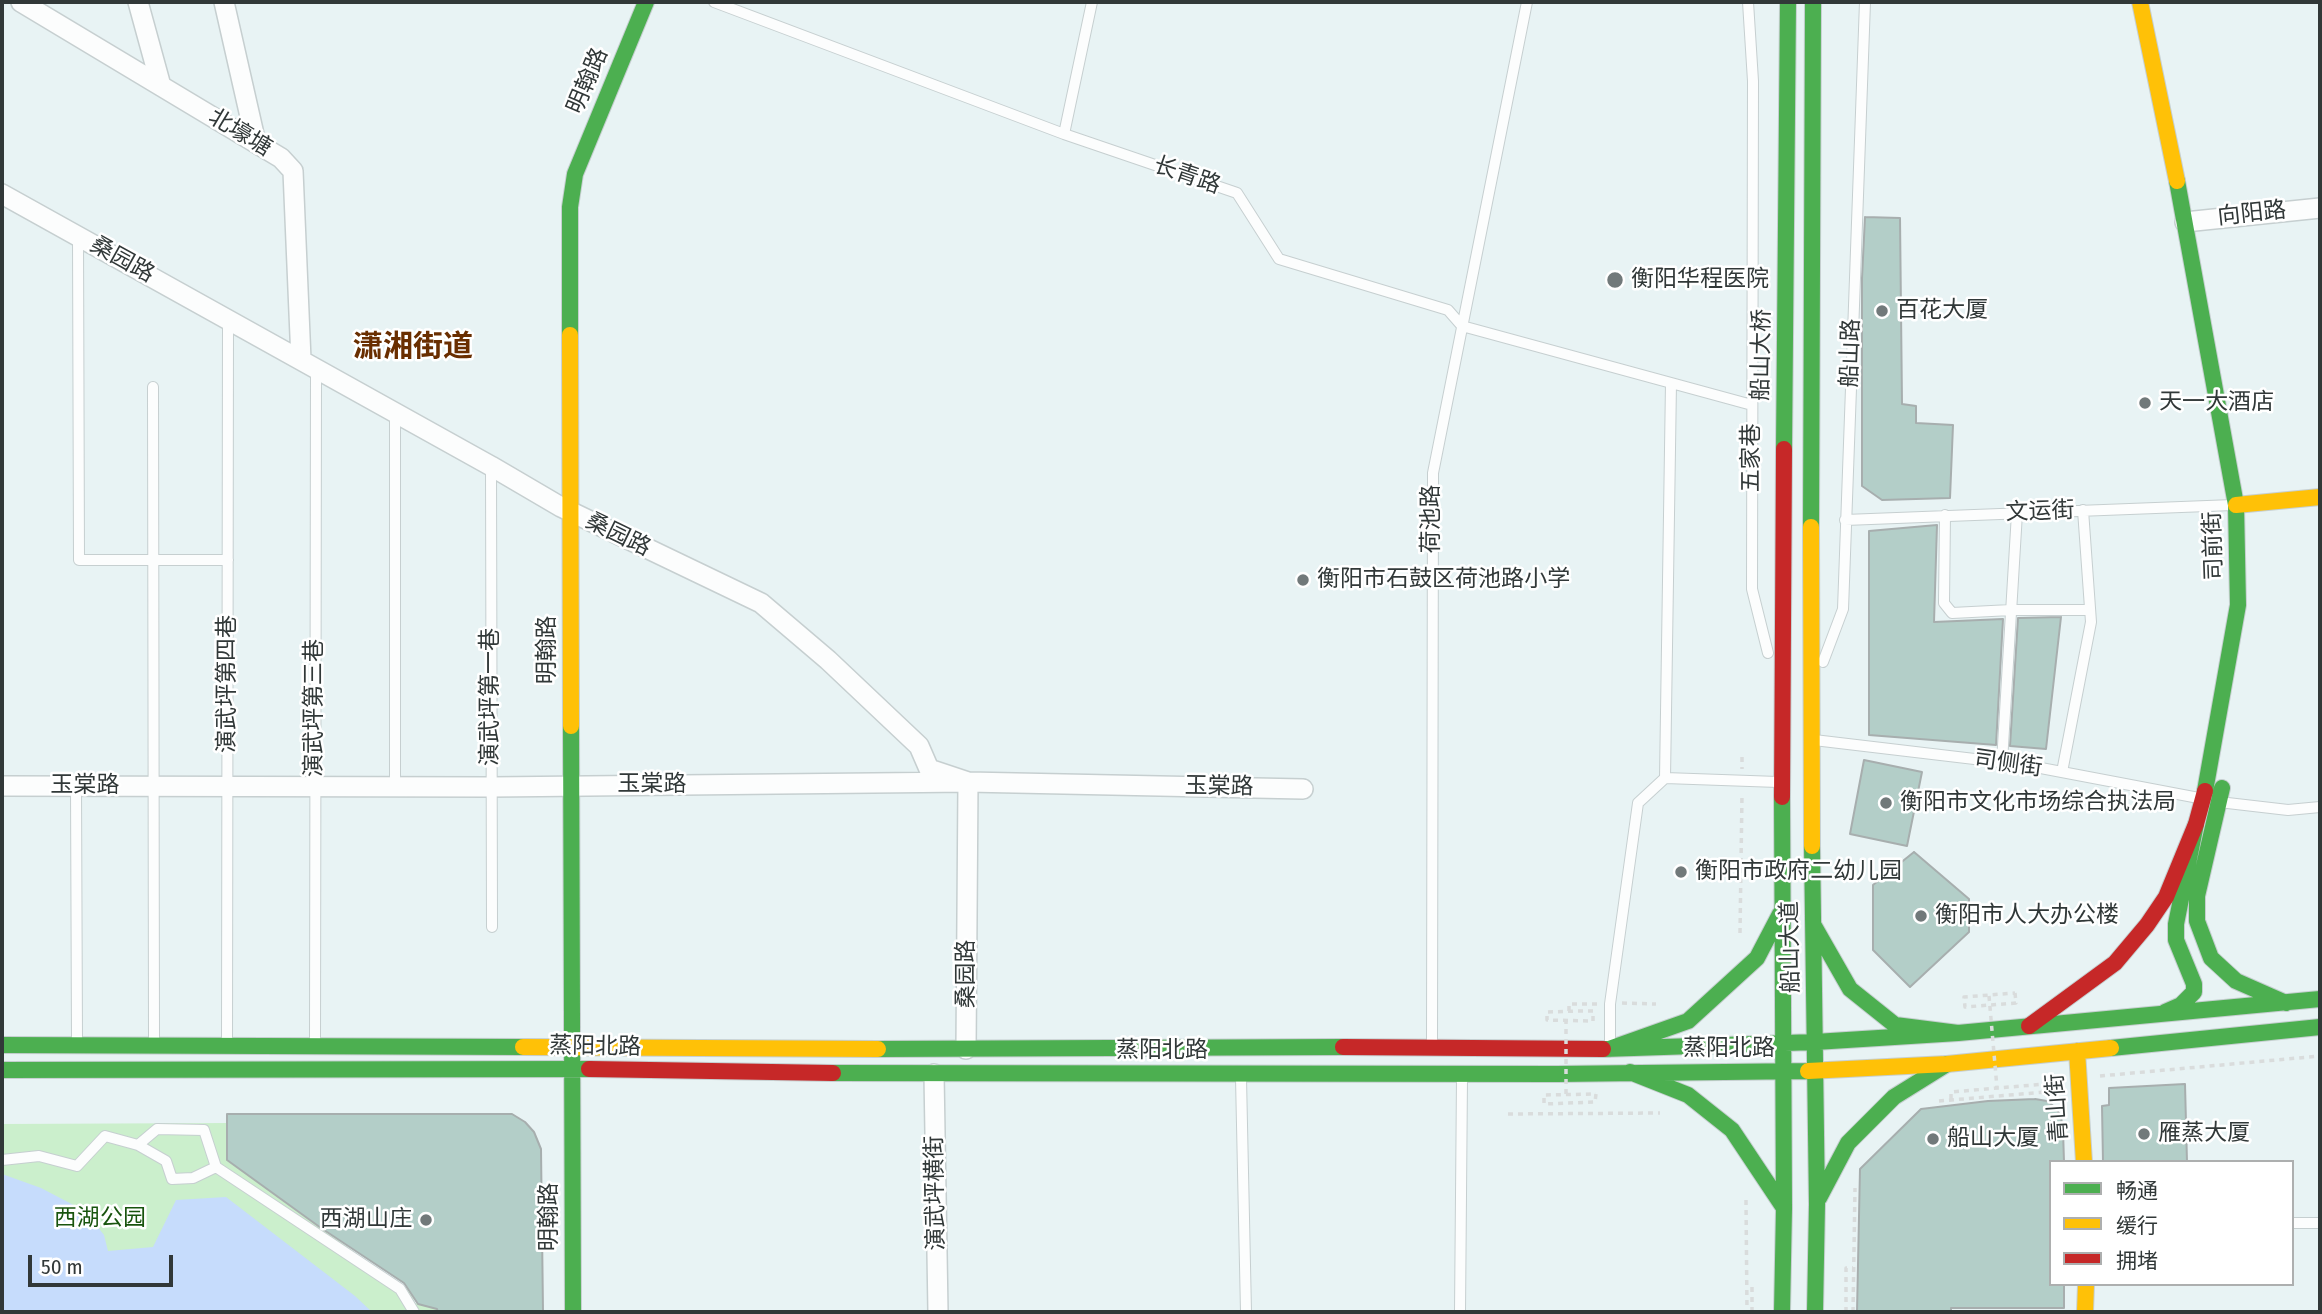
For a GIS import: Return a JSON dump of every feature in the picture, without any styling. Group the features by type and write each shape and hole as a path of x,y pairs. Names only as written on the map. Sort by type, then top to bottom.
{"main road":[{"name":"明翰路","path":"563,1312 567,1069 567,786 561,208 565,172 636,2"},
{"name":"明翰路","path":"566,510 570,207 575,174 646,2"},
{"name":"船山大桥","path":"1782,582 1788,2"},
{"name":"船山大道","path":"1813,2 1810,699 1817,1203 1815,1312"},
{"name":"司前街","path":"2140,2 2191,221"},
{"name":"司前街","path":"2029,1026 2115,963 2166,897 2196,824 2212,800 2225,769 2252,606 2242,504 2153,2"},
{"path":"2242,504 2320,497"},
{"name":"司前街","path":"2242,504 2238,605 2197,896 2197,920 2211,958 2236,981 2286,1003"},
{"name":"船山大道","path":"1782,582 1782,1312"},
{"path":"2161,1014 2181,1005 2194,992 2192,977 2176,940 2176,924 2196,824"},
{"path":"1609,1049 1688,1021 1757,958 1783,909"},
{"path":"1813,923 1850,989 1895,1025 1958,1033"},
{"name":"蒸阳北路","path":"2,1045 967,1049 1432,1046 1609,1049 1815,1042 1958,1033 2320,999"},
{"name":"蒸阳北路","path":"2,1070 567,1069 934,1074 1815,1071 1947,1064 2320,1027"},
{"name":"青山街","path":"2077,1051 2084,1160"},
{"path":"1817,1203 1848,1143 1894,1097 1947,1064"},
{"name":"明翰路","path":"567,1069 573,1312"},
{"path":"1630,1072 1688,1095 1732,1130 1784,1208"},
{"path":"2085,1312 2086,1286"}],"street":[{"name":"北壕塘","path":"21,2 281,158 293,171 309,364"},
{"path":"54,2 60,25"},
{"path":"138,2 161,86"},
{"path":"224,2 256,143"},
{"name":"桑园路","path":"2,194 566,510 761,603 828,660 919,746 929,769 968,782 967,1049"},
{"name":"向阳路","path":"2191,221 2320,208"},
{"name":"玉棠路","path":"2,786 492,787 968,782 1303,789"},
{"name":"演武坪横街","path":"934,1074 938,1312"}],"lane":[{"name":"长青路","path":"714,2 1064,134 1237,193 1279,259 1448,310 1462,326 1752,405"},
{"path":"1064,134 1092,2"},
{"name":"荷池路","path":"1432,1046 1433,473 1527,2"},
{"name":"五家巷","path":"1748,2 1753,81 1752,589 1781,702"},
{"name":"船山路","path":"1810,699 1843,609 1865,2"},
{"path":"78,236 79,560 228,560"},
{"name":"演武坪第四巷","path":"227,1047 228,320"},
{"name":"演武坪第三巷","path":"309,364 315,786 315,1047"},
{"path":"1609,1049 1610,1004 1639,803 1665,778 1671,383"},
{"path":"153,387 154,1046"},
{"path":"395,412 396,787"},
{"name":"演武坪第一巷","path":"491,466 492,927"},
{"name":"文运街","path":"1845,520 2242,504"},
{"path":"2062,772 2091,622 2083,510"},
{"path":"2001,762 2017,513"},
{"path":"1945,516 1944,603 1952,613 2090,610"},
{"name":"司侧街","path":"1811,739 2001,762 2212,800 2288,810 2320,807"},
{"path":"1665,778 1782,782"},
{"path":"76,786 77,1046"},
{"path":"1241,1074 1246,1312"},
{"path":"1460,1312 1462,1074"},
{"path":"138,1145 157,1129 204,1130 216,1167 400,1289 414,1312"},
{"path":"2,1160 40,1156 77,1166 105,1136 138,1145 166,1161 172,1179 193,1178 216,1167"},
{"path":"2294,1223 2320,1223"}],"path":[{"path":"1740,936 1742,757"},
{"path":"1981,1005 1965,1007 1964,997 2015,993 2016,1003 2001,1004"},
{"path":"1989,996 1997,1088"},
{"path":"1566,1011 1569,1004 1658,1004"},
{"path":"1566,1011 1593,1011 1593,1021 1547,1020 1547,1012 1566,1011"},
{"path":"1566,1021 1566,1094"},
{"path":"1934,1102 2052,1093 2096,1077 2320,1056"},
{"path":"1958,1091 2045,1084 2050,1087 2052,1093"},
{"path":"1567,1114 1568,1103"},
{"path":"1561,1104 1578,1103"},
{"path":"1508,1114 1665,1113"},
{"path":"1853,1312 1855,1181"},
{"path":"1745,1189 1750,1312"},
{"path":"1846,1312 1846,1268 1854,1268"},
{"path":"1750,1312 1752,1303"}],"green space":[{"name":"西湖公园","path":"227,1123 228,1160 409,1289 415,1303 437,1309 438,1312 2,1312 2,1124"}],"water":[{"path":"2,1174 41,1188 85,1211 104,1235 108,1251 153,1247 176,1200 226,1197 372,1312 2,1312"}],"building":[{"name":"百花大厦","path":"1865,217 1900,218 1902,404 1916,406 1916,423 1953,425 1950,498 1882,500 1862,486 1862,278"},
{"path":"1937,525 1934,622 2003,619 1996,745 1869,735 1869,531"},
{"path":"2061,617 2046,749 2010,746 2018,618"},
{"name":"衡阳市文化市场综合执法局","path":"1864,760 1922,772 1907,846 1850,834"},
{"name":"衡阳市人大办公楼","path":"1914,852 1969,899 1969,932 1910,987 1873,950 1873,885"},
{"name":"雁蒸大厦","path":"2185,1084 2187,1160 2103,1160 2102,1106 2109,1105 2109,1088"},
{"path":"1988,1101 2047,1101 2056,1108 2061,1117 2064,1160 2049,1160 2049,1286 2064,1286 2064,1308 1951,1308 1951,1312 1857,1312 1860,1169 1921,1109"},
{"name":"西湖山庄","path":"227,1114 512,1114 525,1122 534,1132 541,1149 543,1312 438,1312 437,1309 418,1304 404,1283 321,1228 227,1160"}],"traffic: fast":[{"path":"570,335 570,207 575,174 646,2"},
{"path":"1784,449 1788,2"},
{"path":"1811,527 1813,2"},
{"path":"2177,181 2236,505 2238,605 2205,791"},
{"path":"571,726 573,1312"},
{"path":"2222,788 2197,896 2197,921 2211,958 2236,981 2286,1003"},
{"path":"1782,797 1782,1312"},
{"path":"2165,1012 2181,1005 2194,992 2194,984 2176,940 2176,924 2196,824"},
{"path":"1812,846 1817,1204 1815,1312"},
{"path":"1609,1049 1688,1021 1757,958 1780,914"},
{"path":"1814,926 1850,989 1895,1025 1958,1033"},
{"path":"1603,1049 1815,1042 1958,1033 2320,999"},
{"path":"2111,1048 2320,1027"},
{"path":"2,1045 523,1047"},
{"path":"878,1049 1343,1047"},
{"path":"1819,1198 1848,1143 1894,1097 1947,1064"},
{"path":"2,1070 589,1069"},
{"path":"833,1073 1557,1074 1808,1071"},
{"path":"1630,1072 1688,1095 1732,1130 1784,1208"}],"traffic: slow":[{"path":"2140,2 2177,181"},
{"path":"570,335 571,726"},
{"path":"2236,505 2320,497"},
{"path":"1811,527 1812,846"},
{"path":"523,1047 878,1049"},
{"path":"1808,1071 1947,1064 2111,1048"},
{"path":"2077,1051 2084,1160"},
{"path":"2085,1312 2086,1286"}],"traffic: jam":[{"path":"1782,797 1784,449"},
{"path":"2029,1026 2115,963 2147,925 2166,897 2196,824 2205,791"},
{"path":"1343,1047 1603,1049"},
{"path":"589,1069 833,1073"}],"place":[{"name":"衡阳华程医院","path":"1615,280"},
{"name":"百花大厦","path":"1882,311"},
{"name":"天一大酒店","path":"2145,403"},
{"name":"衡阳市石鼓区荷池路小学","path":"1303,580"},
{"name":"衡阳市文化市场综合执法局","path":"1886,803"},
{"name":"衡阳市政府二幼儿园","path":"1681,872"},
{"name":"衡阳市人大办公楼","path":"1921,916"},
{"name":"雁蒸大厦","path":"2144,1134"},
{"name":"船山大厦","path":"1933,1139"},
{"name":"西湖山庄","path":"426,1220"}],"district":[{"name":"潇湘街道","path":"413,348"}]}
